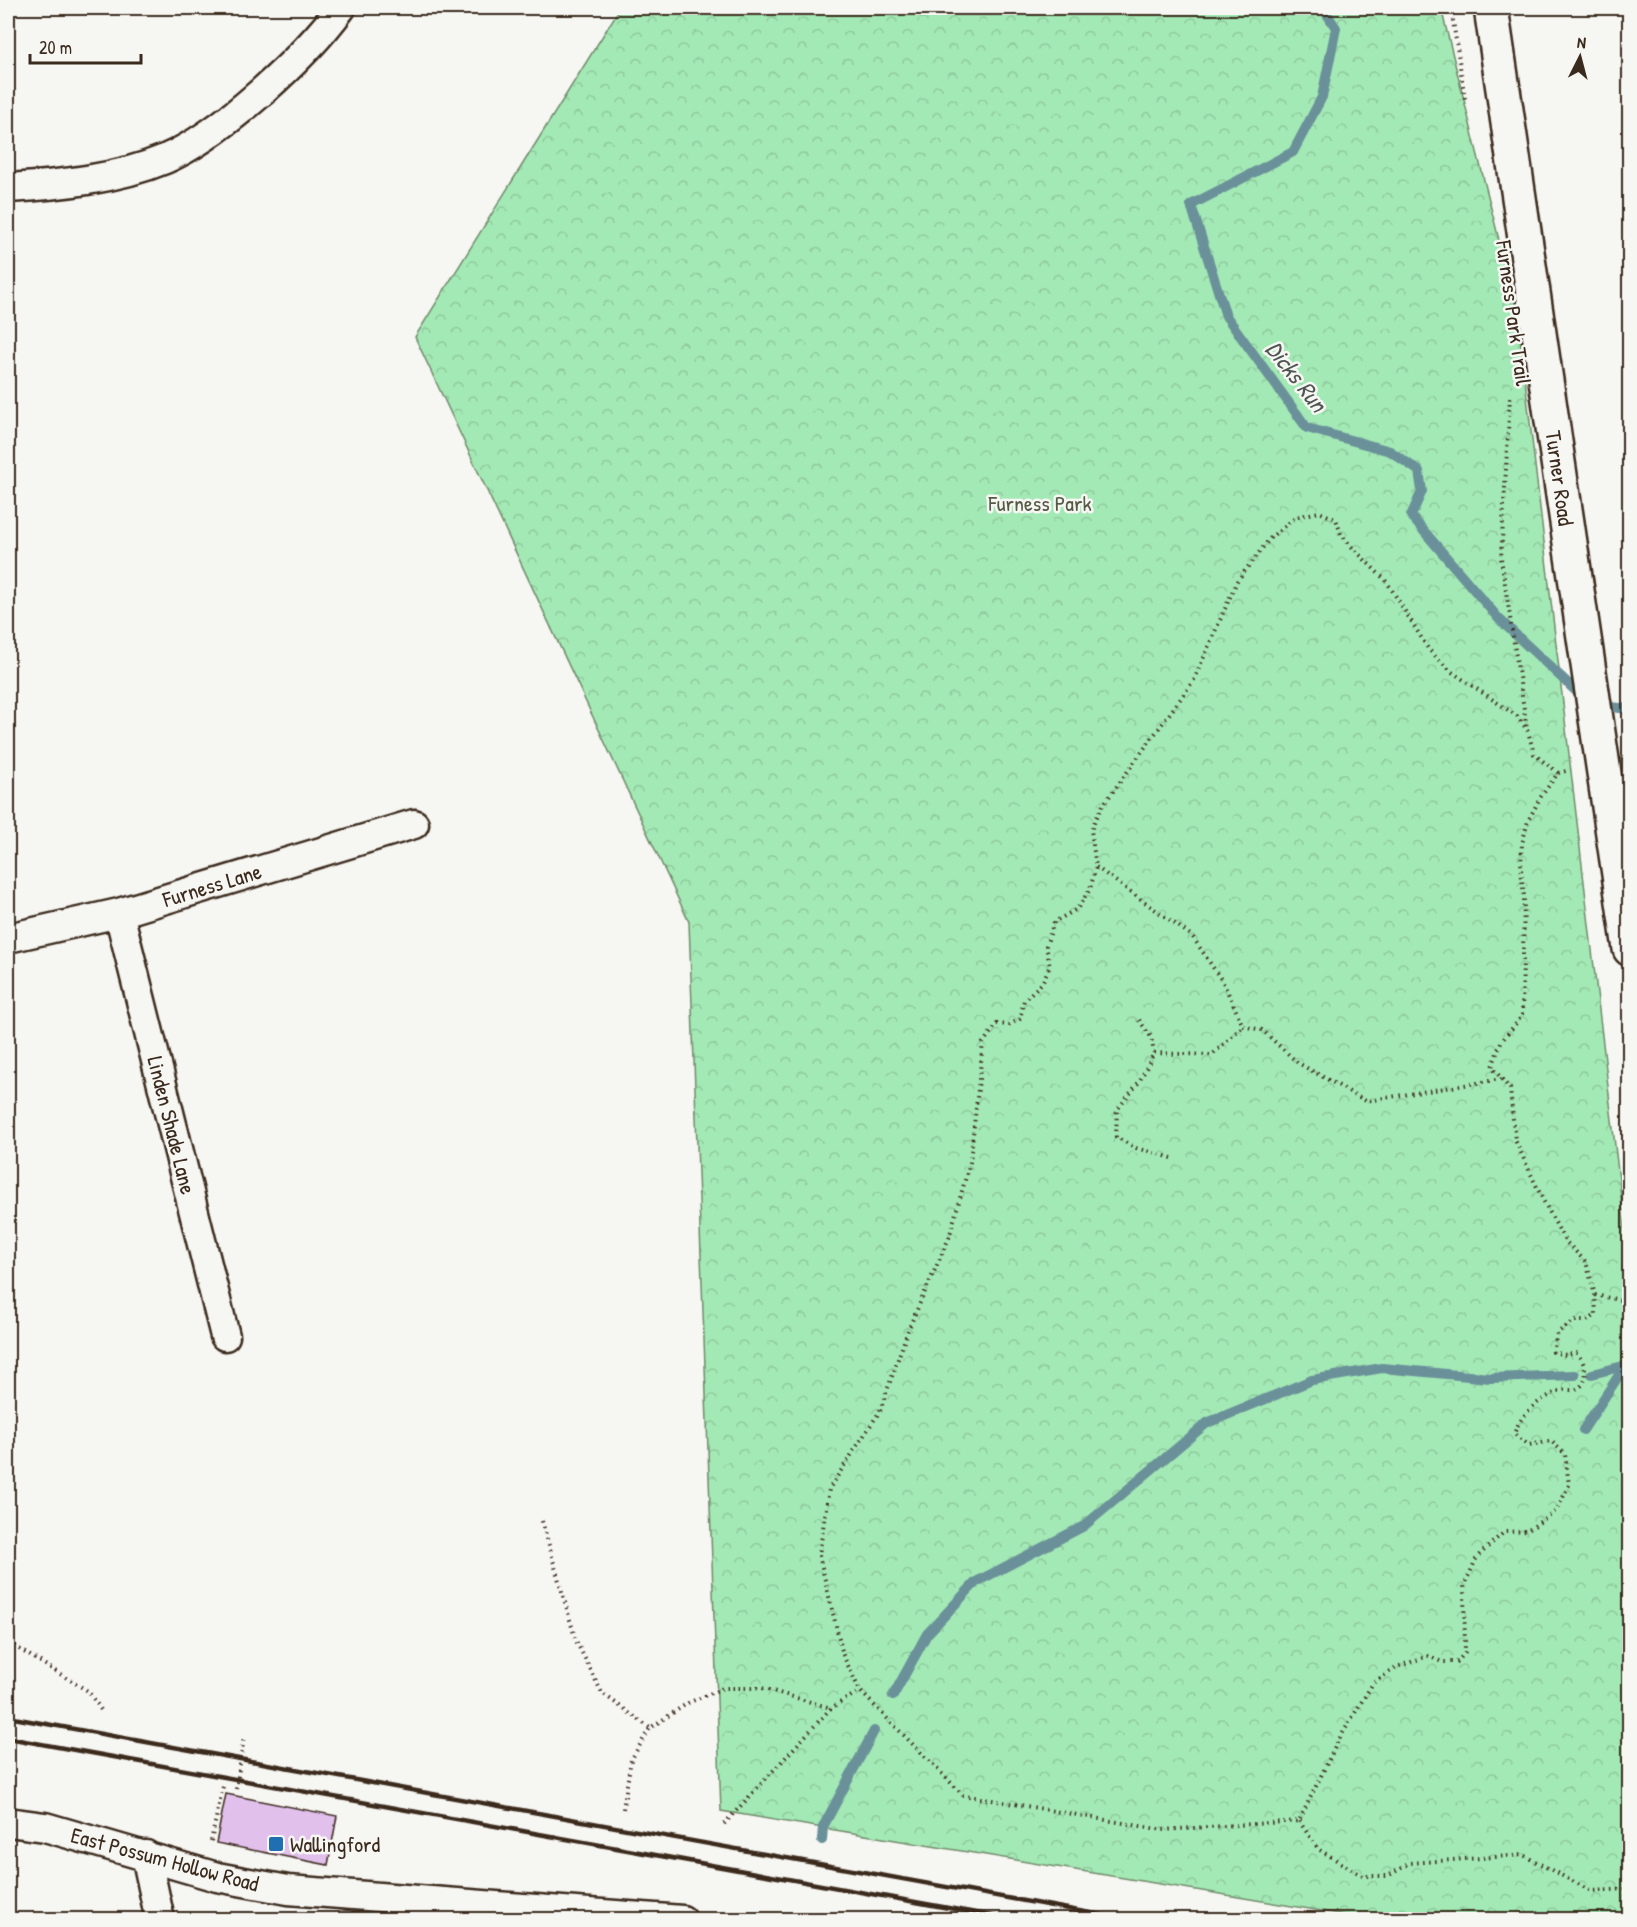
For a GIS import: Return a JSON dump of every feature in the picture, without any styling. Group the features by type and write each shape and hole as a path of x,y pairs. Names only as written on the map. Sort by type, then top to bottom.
{"street":[{"path":"8,188 127,172 167,158 205,134 268,85 306,49 341,8"},
{"name":"Turner Road","path":"1491,8 1629,949"},
{"name":"Furness Lane","path":"8,938 119,913 414,824"},
{"name":"Linden Shade Lane","path":"119,913 225,1336"},
{"name":"East Possum Hollow Road","path":"8,1822 45,1827 218,1877 288,1890 682,1920"},
{"path":"146,1856 160,1920"}],"path":[{"path":"1451,8 1467,111"},
{"name":"Furness Park Trail","path":"1511,387 1501,558 1528,731"},
{"path":"1319,512 1336,519 1341,534 1387,582 1429,650 1452,672 1517,716 1528,731 1534,754 1558,773 1528,821 1522,844 1521,869 1524,896 1522,1016 1501,1042 1492,1067 1510,1089 1515,1140 1565,1241 1587,1262 1595,1295 1596,1315 1587,1322 1574,1321 1557,1333 1553,1352 1566,1355 1576,1353 1583,1359 1586,1370 1582,1384 1576,1389 1564,1389 1535,1404 1518,1422 1514,1434 1529,1445 1551,1441 1565,1454 1569,1485 1557,1510 1527,1530 1504,1532 1477,1557 1464,1586 1465,1653 1456,1662 1442,1662 1428,1656 1398,1667 1373,1683 1338,1741 1299,1821 1163,1830 963,1795 860,1690 843,1655 819,1555 829,1489 880,1411 908,1330 949,1238 970,1162 983,1043 997,1024 1009,1025 1020,1019 1024,1000 1042,983 1050,966 1046,946 1054,922 1077,909 1090,889 1096,867 1091,830 1101,808 1194,680 1237,581 1271,537 1296,516 1319,512"},
{"path":"1096,867 1192,936 1224,984 1242,1026"},
{"path":"1139,1020 1151,1037 1154,1053 1139,1082 1117,1110 1116,1137 1136,1148 1172,1158"},
{"path":"1242,1026 1262,1030 1298,1063 1366,1101 1502,1079"},
{"path":"1154,1053 1212,1055 1242,1026"},
{"path":"1595,1295 1629,1302"},
{"path":"542,1521 576,1641 602,1693 650,1728"},
{"path":"8,1645 14,1646 88,1691 102,1710"},
{"path":"623,1809 631,1760 650,1728 688,1703 723,1688 762,1688 831,1708"},
{"path":"724,1824 831,1708 860,1690"},
{"path":"236,1789 244,1737"},
{"path":"210,1847 223,1786"},
{"path":"1299,1821 1318,1849 1363,1876 1388,1876 1410,1863 1523,1855 1591,1891 1629,1889"}],"green space":[{"name":"Furness Park","path":"620,8 1441,8 1517,312 1629,1265 1629,1919 1370,1919 721,1811 689,922 415,337"}],"building":[{"path":"226,1794 337,1816 328,1865 216,1843"}],"waterway":[{"name":"Dicks Run","path":"1323,8 1336,28 1322,97 1293,152 1191,205 1226,316 1307,428 1390,451 1419,471 1422,491 1411,516 1499,619 1591,705 1630,709"},
{"path":"1592,1374 1627,1365"},
{"path":"1583,1430 1625,1366"},
{"path":"893,1696 927,1634 976,1582 1084,1526 1207,1423 1312,1380 1382,1368 1490,1378 1575,1375"},
{"path":"822,1840 823,1827 874,1731"}],"railway":[{"path":"8,1717 1129,1920"},
{"path":"8,1738 1015,1920"}],"place":[{"name":"Wallingford","path":"276,1844"}]}
